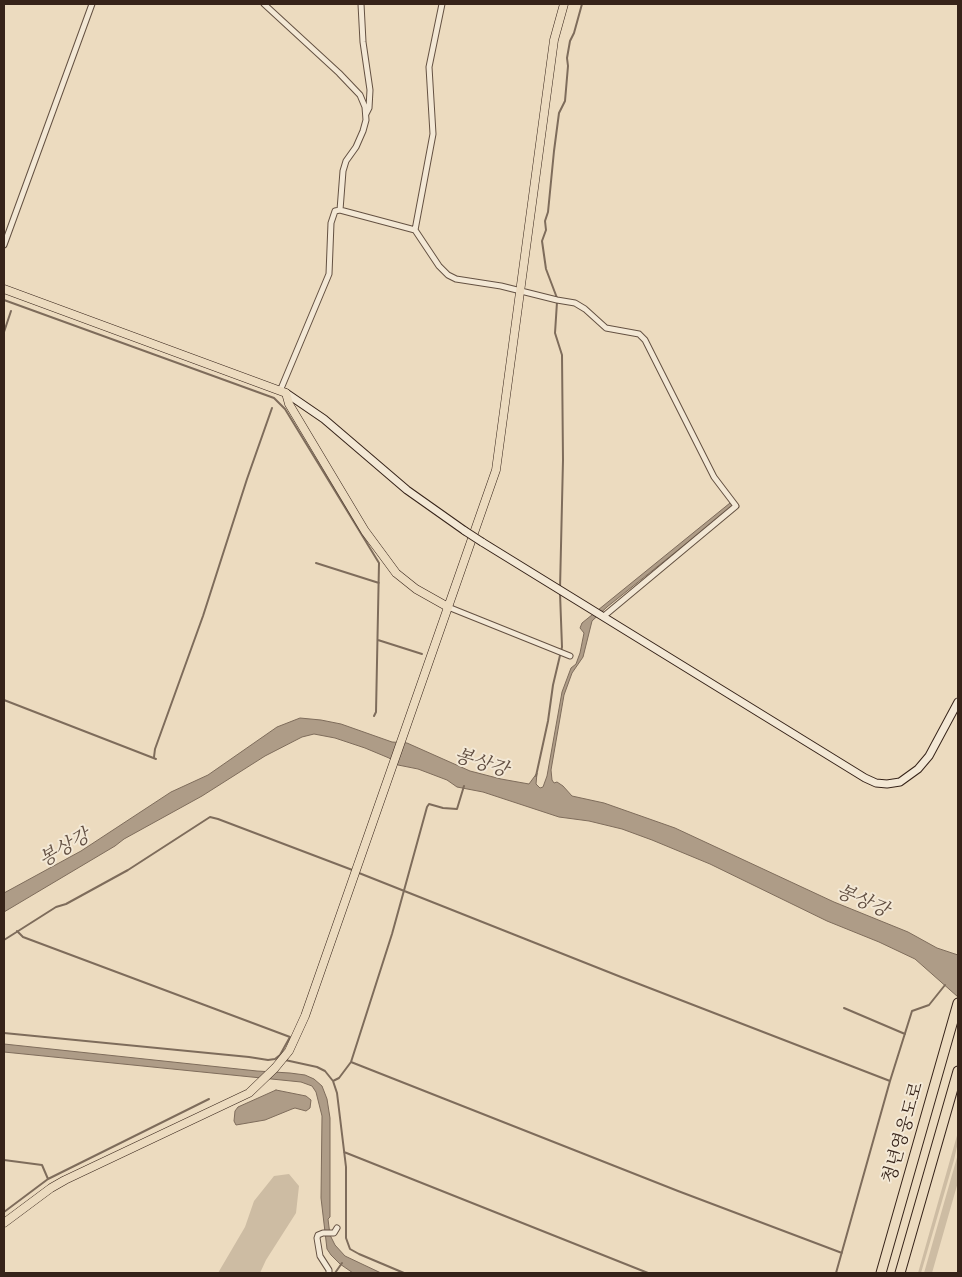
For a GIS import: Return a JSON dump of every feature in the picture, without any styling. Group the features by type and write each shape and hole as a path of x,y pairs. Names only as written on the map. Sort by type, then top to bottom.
{"highway":[{"name":"청년영웅도로","path":"881,1273 958,1003"},
{"name":"청년영웅도로","path":"900,1273 958,1071"}],"main road":[{"path":"4,1223 51,1188 65,1180 249,1092 275,1068 289,1051 305,1016 496,470 554,40 564,4"},
{"path":"4,288 283,392 324,419 407,490 465,531 856,772 881,784 900,782 918,769 929,756 958,702"},
{"path":"283,392 365,531 396,573 416,589 450,601"}],"street":[{"path":"4,245 92,4"},
{"path":"264,4 340,74 360,95 365,107 366,120 363,131 356,147 346,161 343,171 340,210"},
{"path":"361,4 363,42 370,95 369,108 366,115"},
{"path":"415,230 433,134 429,68 442,4"},
{"path":"283,392 326,286 330,263 332,215 335,211 340,210 415,230 439,266 456,280 501,286 575,303 606,328 639,334 645,340 714,477 736,506 603,616"},
{"path":"450,601 570,656"},
{"path":"328,1273 329,1270 320,1256 317,1238 318,1234 335,1230"}],"shaded area":[{"path":"730,503 733,506 592,621 583,657 572,673 564,695 551,770 552,780 554,783 557,782 563,786 572,796 604,803 675,828 834,902 908,932 937,948 958,955 958,997 915,959 827,921 710,864 652,840 622,829 589,821 559,817 483,792 457,787 447,780 418,769 398,765 389,758 365,748 335,738 314,734 302,737 265,756 202,796 124,839 4,912 4,893 81,851 171,792 208,775 277,727 300,718 341,724 392,742 407,743 470,771 501,779 529,784 537,773 536,784 540,788 543,787 547,776 562,692 571,668 576,664 580,653 584,633 580,628 582,623"},
{"path":"4,1044 290,1073 305,1075 314,1079 322,1086 327,1099 330,1118 330,1217 328,1219 330,1235 335,1245 345,1256 381,1273 353,1273 340,1264 327,1249 321,1198 322,1116 316,1092 312,1086 301,1082 4,1052"},
{"path":"276,1090 306,1096 311,1100 310,1108 306,1111 295,1108 265,1120 236,1125 234,1121 235,1111 238,1107"},
{"path":"958,1132 954,1160 921,1273 918,1273"},
{"path":"958,1154 958,1182 932,1273 924,1273"},
{"path":"289,1174 299,1186 296,1213 266,1260 260,1273 218,1273 245,1227 254,1201 274,1176"}],"waterway":[{"path":"557,298 546,269 542,241 546,230 545,221 548,212 559,113 565,101 567,58 570,41 582,4"},
{"path":"4,300 274,398 285,409 379,563 376,712 374,716"},
{"path":"557,302 555,333 562,355 563,460 560,589"},
{"path":"4,332 11,311"},
{"path":"154,757 155,749 203,616 272,408"},
{"path":"316,563 379,583"},
{"path":"536,776 562,647 560,593"},
{"path":"378,640 422,654"},
{"path":"4,700 156,759"},
{"path":"333,1081 339,1078 351,1062 392,934 427,807 429,804 457,809 464,786"},
{"path":"4,940 56,907 66,904 128,870 210,817 355,871"},
{"path":"359,873 890,1081"},
{"path":"4,1033 268,1060 275,1059 280,1055 290,1037 23,937 17,931"},
{"path":"836,1273 890,1081 912,1011 929,1005 945,985"},
{"path":"844,1008 905,1034"},
{"path":"285,1060 317,1067 325,1071 333,1081 337,1093 346,1167 346,1238 350,1249 404,1273"},
{"path":"351,1062 678,1191 842,1253"},
{"path":"4,1212 48,1179 209,1099"},
{"path":"344,1152 648,1273"},
{"path":"4,1160 42,1165 48,1179"},
{"path":"335,1273 342,1263"}],"water label":[{"name":"봉상강","path":"481,764"},
{"name":"봉상강","path":"65,849"},
{"name":"봉상강","path":"862,902"}]}
